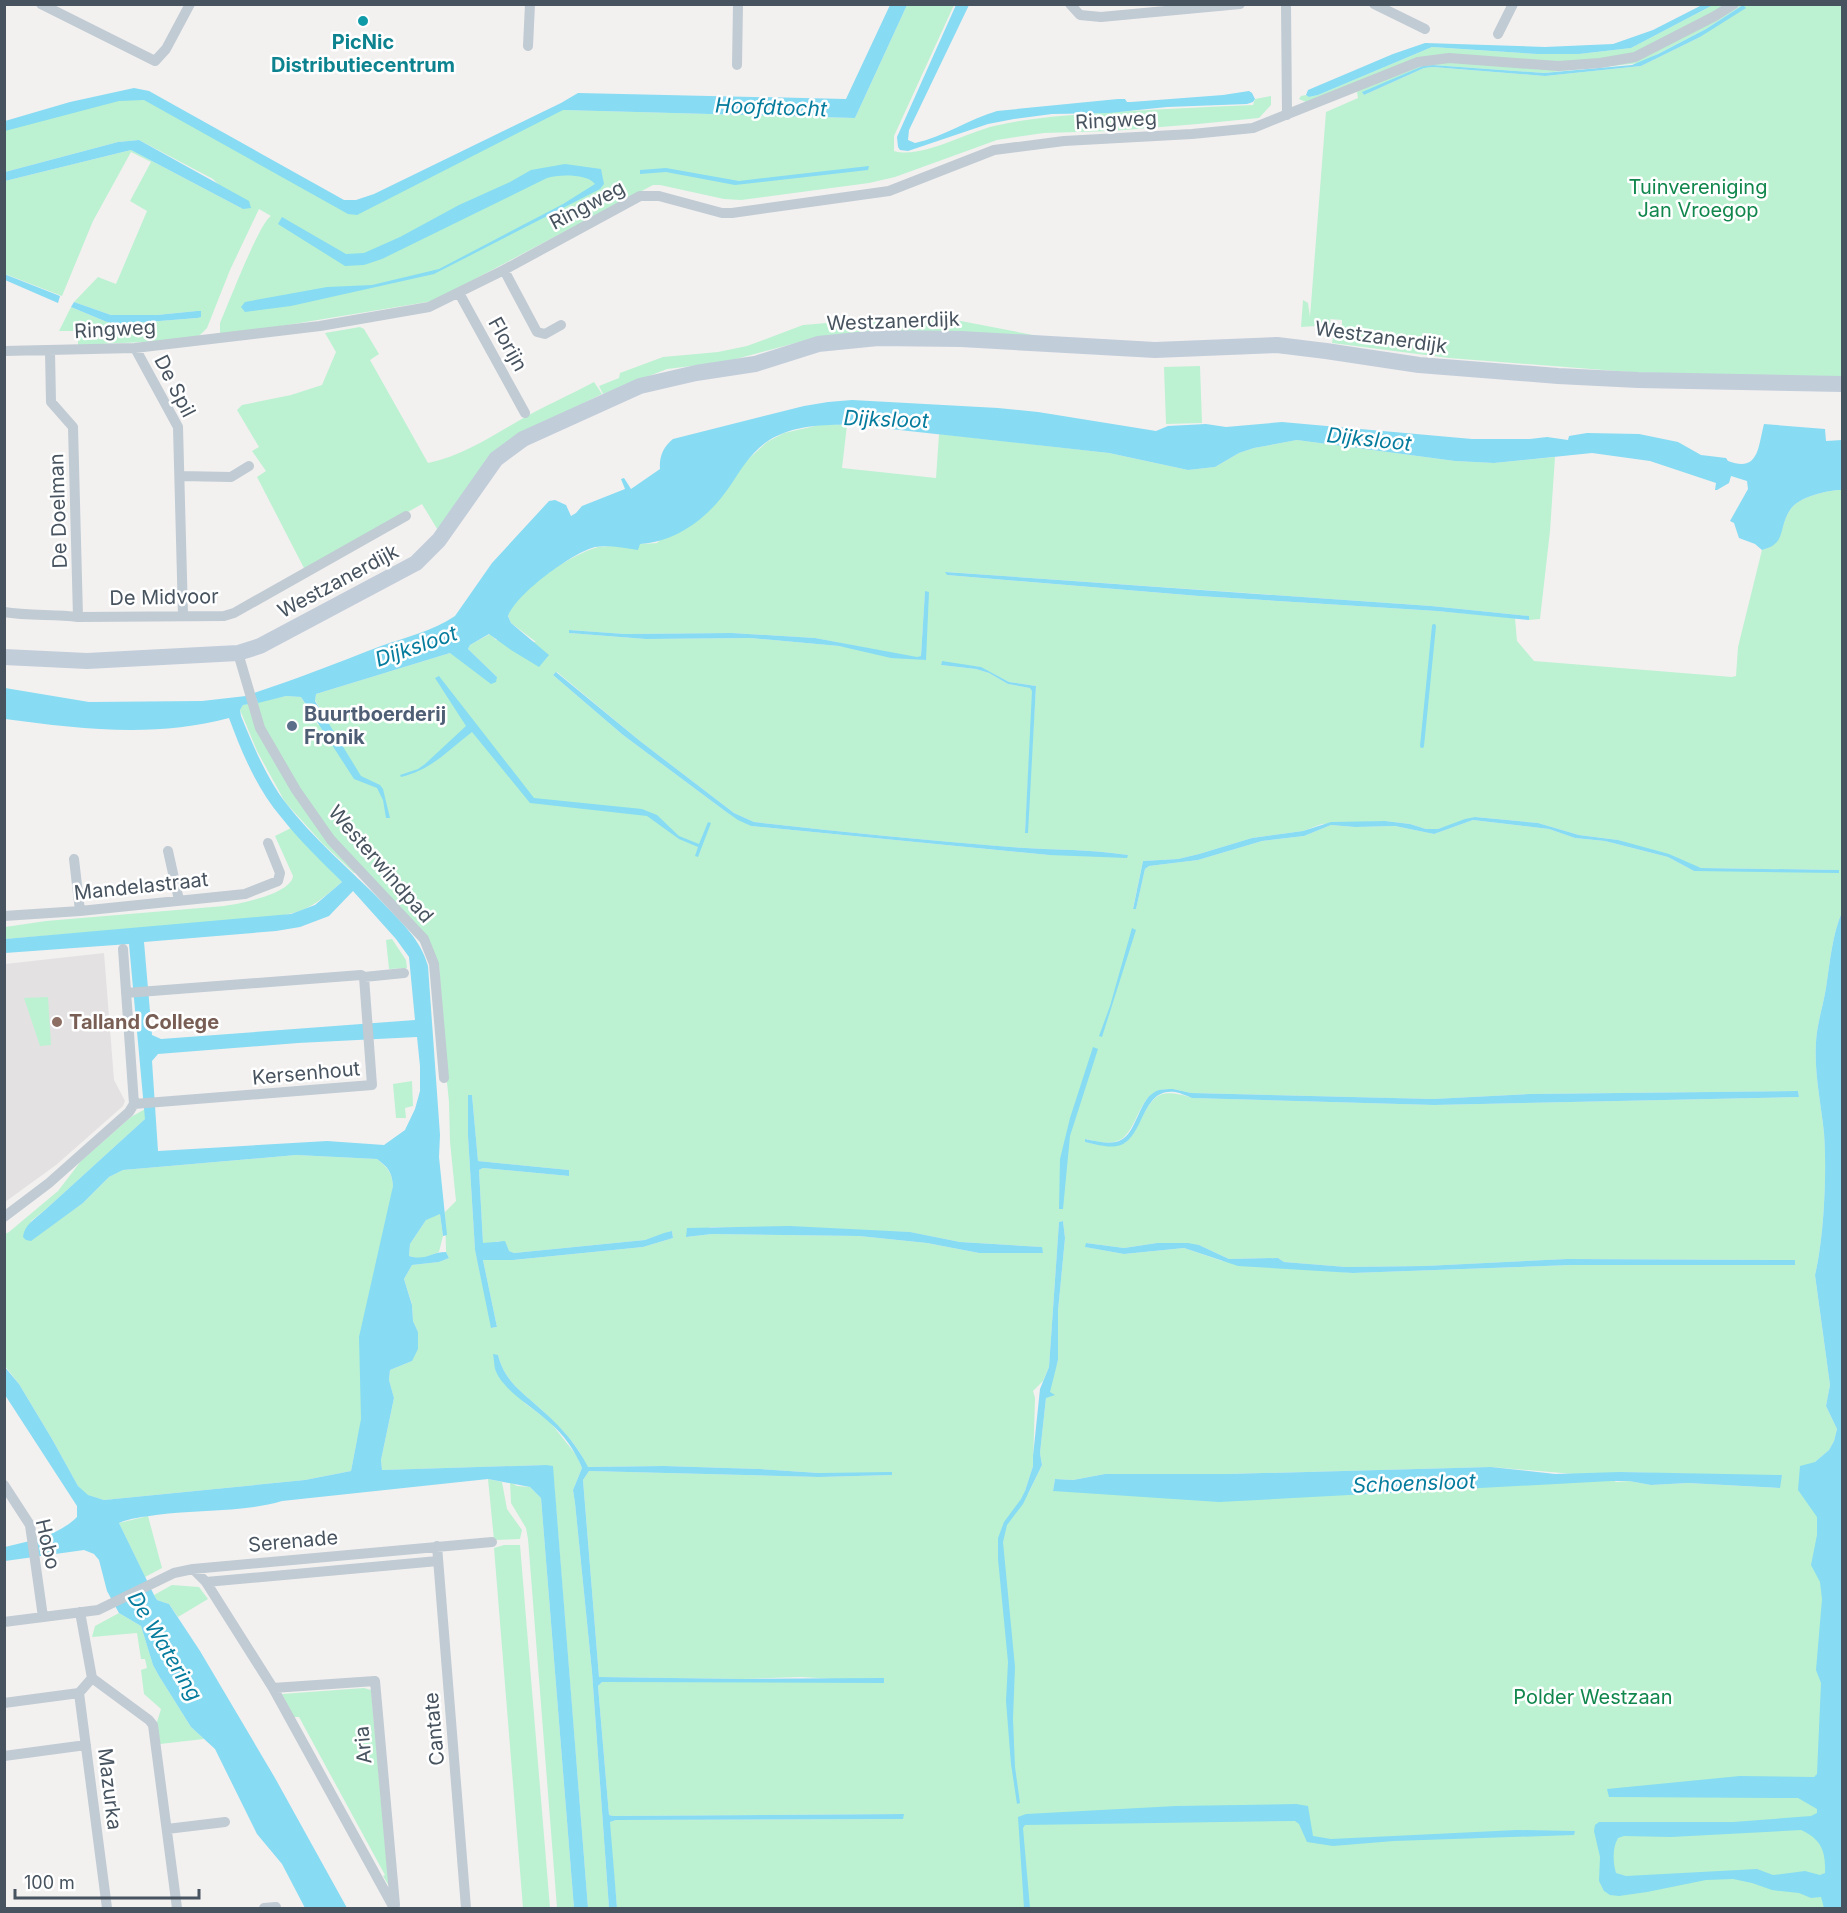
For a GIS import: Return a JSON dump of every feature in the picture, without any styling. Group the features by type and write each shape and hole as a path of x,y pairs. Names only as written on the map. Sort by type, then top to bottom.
{"street":[{"path":"41,4 155,62 166,49 190,4"},
{"path":"528,46 530,4"},
{"path":"737,65 738,4"},
{"path":"1070,4 1080,15 1101,17 1240,4"},
{"path":"1286,4 1287,115"},
{"path":"1374,4 1425,29"},
{"path":"1498,34 1513,4"},
{"name":"Ringweg","path":"4,351 135,348 308,328 429,307 504,270 640,196 660,196 722,213 732,213 889,191 994,150 1064,141 1253,128 1419,62 1440,58 1558,66 1600,63 1635,57 1734,4"},
{"path":"504,270 537,332 545,334 561,325"},
{"name":"Florijn","path":"459,293 525,413"},
{"name":"Westzanerdijk","path":"4,657 87,661 238,653 260,646 416,563 439,540 496,459 523,439 640,386 696,373 755,364 818,344 890,338 1155,350 1277,345 1419,365 1558,376 1842,384"},
{"name":"De Spil","path":"135,348 178,427 183,615"},
{"name":"De Doelman","path":"50,351 51,402 73,427 78,617"},
{"path":"180,476 231,477 249,466"},
{"name":"De Midvoor","path":"4,612 78,617 214,616 234,613 406,516"},
{"name":"Westerwindpad","path":"238,653 260,728 296,790 331,840 424,939 434,964 444,1078"},
{"name":"Mandelastraat","path":"4,916 80,911 246,894 278,881 280,873 268,843"},
{"path":"168,851 179,900"},
{"path":"74,859 80,911"},
{"path":"4,1217 49,1183 137,1103 129,993 123,950"},
{"path":"129,993 404,973"},
{"name":"Kersenhout","path":"137,1103 372,1085 364,977"},
{"name":"Hobo","path":"4,1485 30,1525 43,1617"},
{"name":"Serenade","path":"4,1622 108,1606 174,1573 193,1569 492,1542"},
{"name":"Cantate","path":"437,1546 466,1908"},
{"name":"Serenade","path":"206,1582 438,1561"},
{"name":"Aria","path":"193,1569 206,1582 273,1688 394,1908"},
{"path":"80,1612 92,1678 153,1725 177,1908"},
{"path":"4,1703 79,1694 92,1678"},
{"name":"Aria","path":"273,1688 375,1681 394,1908"},
{"name":"Mazurka","path":"79,1694 107,1908"},
{"path":"4,1756 86,1745"},
{"path":"166,1829 225,1822"},
{"path":"264,1908 276,1907"}],"shaded area":[{"name":"Talland College","path":"104,953 114,1080 125,1101 123,1106 56,1165 5,1202 5,964"}],"green space":[{"path":"907,5 954,5 894,136 894,151 905,153 917,151 982,129 1038,118 1253,105 1255,99 1271,96 1271,105 1259,118 1111,131 1044,133 997,140 895,177 869,183 741,200 724,199 653,185 433,301 233,334 220,333 220,323 244,265 259,233 271,216 259,209 230,270 207,328 200,335 189,340 78,345 78,331 59,331 71,307 107,322 122,324 197,318 197,311 157,315 111,315 74,302 98,277 116,284 147,211 130,201 151,162 131,152 93,221 62,296 5,274 5,181 131,150 243,209 213,179 139,140 118,142 5,172 5,127 139,93 356,209 561,106 563,110 855,118"},
{"path":"1713,5 1727,5 1638,52 1618,57 1567,62 1442,55 1306,102 1299,99 1301,96 1318,95 1432,47 1537,54 1579,54 1631,48"},
{"name":"Tuinvereniging Jan Vroegop","path":"1743,5 1842,5 1842,377 1642,373 1449,358 1332,343 1335,327 1342,328 1342,320 1330,319 1331,325 1301,327 1303,300 1308,303 1310,317 1326,112 1358,98 1357,92 1362,89 1421,64 1441,62 1622,63","holes":["1743,5 1700,37 1641,66 1545,76 1433,67 1424,68 1364,95 1363,92 1406,74 1432,65 1544,73 1640,63 1706,29"]},
{"path":"863,317 961,321 1038,336 807,340 725,362 667,369 603,394 599,386 619,378 620,373 663,357 718,352 747,346 803,325 863,320"},
{"path":"360,327 364,329 379,354 370,360 428,463 464,451 594,382 602,394 521,434 439,532 422,504 305,570 257,477 266,471 252,451 259,447 237,410 242,405 291,395 322,385 336,352 325,333"},
{"path":"1200,366 1202,423 1166,424 1164,367"},
{"name":"Polder Westzaan","path":"824,424 847,425 842,468 936,478 939,434 1109,453 1188,470 1215,467 1239,453 1254,448 1297,440 1455,461 1494,463 1555,457 1550,531 1540,619 1529,620 1528,616 1431,606 946,572 947,575 1199,596 1515,618 1517,641 1534,661 1732,677 1736,676 1738,647 1762,550 1775,543 1790,510 1799,501 1813,495 1842,490 1842,912 1832,949 1816,1042 1825,1166 1823,1224 1815,1275 1830,1385 1826,1406 1837,1429 1829,1450 1815,1462 1842,1500 1842,1908 617,1908 609,1822 616,1820 903,1819 903,1814 609,1815 598,1686 602,1682 884,1682 801,1677 744,1679 599,1677 583,1480 589,1471 819,1477 892,1475 892,1473 819,1473 664,1466 587,1467 563,1431 510,1380 498,1355 495,1369 526,1404 550,1422 577,1456 582,1468 573,1490 592,1672 609,1908 588,1908 554,1482 546,1465 382,1470 381,1460 394,1398 389,1380 390,1370 412,1361 418,1332 413,1321 412,1304 404,1279 412,1265 439,1262 449,1258 446,1252 445,1212 456,1201 439,966 362,869 354,873 323,844 285,802 257,751 240,710 243,705 286,696 301,697 318,725 327,721 315,700 316,694 450,653 497,677 468,649 470,645 490,634 496,640 536,642 511,623 508,615 523,594 534,584 560,565 598,547 657,543 767,442 784,433","holes":["925,592 925,660 839,646 750,638 646,639 569,633 569,630 625,634 732,633 815,638 917,658 921,656","942,662 980,667 1009,682 1036,686 1027,833 1025,833 1033,691 1031,688 1008,684 989,673 976,669 941,665","557,672 640,741 734,813 754,822 945,842 1128,855 1049,855 751,826 725,811 623,735 553,675","1475,817 1538,823 1579,835 1618,840 1701,868 1839,870 1694,871 1668,857 1605,841 1575,838 1549,829 1473,820 1434,834 1395,826 1331,825 1304,836 1262,841 1198,860 1149,866 1145,869 1136,909 1133,908 1143,861 1178,859 1252,838 1303,831 1322,824 1385,821 1410,824 1426,829 1438,829","1164,1089 1191,1093 1433,1099 1530,1094 1798,1091 1799,1097 1434,1105 1193,1098 1171,1093 1158,1096 1153,1100 1127,1141 1112,1146 1085,1142 1086,1139 1107,1143 1121,1140 1131,1128 1146,1100","468,1095 472,1095 478,1161 569,1170 569,1176 483,1168 479,1170 483,1243 499,1241 514,1253 645,1240 672,1231 673,1238 643,1247 513,1260 483,1260 497,1327 492,1328 475,1250 468,1136","1063,1221 1065,1238 1058,1311 1058,1360 1046,1398 1040,1453 1042,1465 1028,1494 1025,1491 1033,1466 1035,1398 1033,1391 1043,1381 1049,1367 1059,1222","711,1227 909,1232 960,1242 1041,1247 1043,1253 979,1253 927,1243 859,1236 712,1234 686,1237","1086,1243 1124,1248 1157,1243 1199,1245 1229,1259 1278,1258 1284,1262 1346,1267 1425,1266 1567,1259 1795,1260 1795,1265 1571,1265 1353,1273 1222,1261 1184,1248 1124,1254 1086,1247","1491,1467 1574,1474 1053,1491 1055,1479 1073,1480 1105,1474 1228,1474","1620,1472 1782,1475 1779,1488 1688,1483 1651,1485 1629,1481 1615,1482"]},
{"path":"291,828 342,882 308,908 291,914 266,918 5,939 5,927 46,921 224,906 274,893 290,882 293,876 275,836"},
{"path":"392,939 406,960 407,968 389,969 386,940"},
{"path":"48,997 51,1045 40,1046 24,998"},
{"path":"412,1081 413,1106 405,1108 406,1118 396,1118 393,1084"},
{"path":"145,1109 145,1119 31,1221 31,1240 83,1203 109,1177 123,1170 296,1155 377,1159 388,1170 393,1186 364,1422 357,1440 351,1471 305,1480 104,1500 87,1495 78,1486 19,1384 5,1366 5,1234 58,1191 81,1161 131,1117"},
{"path":"440,1214 443,1236 439,1252 421,1259 409,1256 410,1244 426,1220 424,1216"},
{"path":"488,1479 502,1482 507,1509 522,1530 520,1539 494,1540"},
{"path":"510,1482 517,1486 530,1487 541,1498 574,1908 557,1908 528,1539 526,1528 511,1503"},
{"path":"148,1516 162,1568 145,1577 119,1523"},
{"path":"504,1545 520,1545 550,1908 523,1908 494,1548"},
{"path":"172,1585 199,1587 208,1599 178,1617 169,1604 157,1600 154,1595"},
{"path":"119,1613 141,1626 153,1665 159,1676 191,1727 204,1739 160,1744 157,1722 161,1709 144,1694 141,1670 147,1668 145,1659 141,1659 137,1633 92,1637 95,1626"},
{"path":"364,1688 371,1690 389,1886 299,1717 294,1717 282,1694"}],"water":[{"name":"Hoofdtocht","path":"890,5 907,5 855,118 563,110 357,215 348,214 144,100 119,101 5,131 5,121 70,102 134,88 149,91 344,200 356,200 374,194 578,93 846,99"},
{"path":"956,5 969,5 909,130 908,140 915,143 936,137 997,111 1118,99 1131,102 1249,91 1255,99 1247,104 1167,107 1109,113 1052,114 1014,119 988,124 908,151 900,150 897,137"},
{"path":"1702,5 1713,5 1631,48 1579,54 1537,54 1432,47 1318,95 1309,97 1306,95 1308,90 1425,43 1545,47 1613,44 1653,30"},
{"path":"1743,5 1746,8 1700,37 1641,66 1545,76 1433,67 1424,68 1364,95 1362,92 1423,66 1432,65 1544,73 1632,65 1706,29"},
{"path":"139,140 249,201 251,208 243,209 131,150 5,181 5,172 118,142"},
{"path":"565,164 601,169 604,184 600,189 434,274 291,306 245,312 241,307 245,302 327,287 372,285 439,269 563,204 595,184 586,178 573,176 547,178 382,259 364,265 345,266 278,224 282,217 346,254 364,253 531,170"},
{"path":"869,166 868,170 735,185 666,172 640,174 640,170 666,168 739,181"},
{"path":"4,274 60,296 58,303 5,280"},
{"path":"74,302 111,315 157,315 201,311 201,317 122,324 107,322 71,307"},
{"name":"Dijksloot","path":"852,400 1038,412 1156,431 1168,426 1206,424 1226,427 1282,422 1472,439 1547,437 1568,440 1569,436 1587,433 1639,434 1678,442 1701,455 1726,458 1738,464 1746,464 1755,456 1764,424 1825,429 1826,441 1842,440 1842,490 1813,495 1799,501 1786,517 1779,539 1775,544 1762,550 1755,544 1739,538 1734,523 1730,521 1748,489 1747,481 1731,476 1729,483 1715,490 1716,483 1650,461 1592,453 1494,463 1455,461 1297,440 1254,448 1239,453 1215,467 1188,470 1109,453 854,425 808,427 785,432 760,447 712,508 679,533 654,542 640,544 638,550 595,547 560,565 533,586 522,596 508,616 511,623 549,655 539,667 489,634 470,645 468,649 497,677 496,682 491,684 450,653 316,694 315,701 361,776 380,785 383,789 390,818 386,818 383,800 377,788 354,779 301,697 286,696 258,703 254,693 429,630 455,616 492,563 549,501 555,500 566,505 571,516 582,506 625,489 621,479 624,478 631,489 660,469 662,452 673,439 804,406"},
{"path":"945,572 1431,606 1529,616 1529,620 1437,611 1199,596 947,575"},
{"path":"925,591 929,592 926,660 891,658 839,646 750,638 646,639 569,633 569,630 625,634 732,633 815,638 917,657 921,656"},
{"path":"942,661 981,667 1009,682 1036,686 1028,833 1025,833 1032,691 1030,688 1008,684 989,673 976,669 941,665"},
{"path":"556,672 640,741 734,813 754,822 946,842 1128,855 1127,858 1049,855 751,826 725,811 623,735 553,675"},
{"path":"439,676 534,798 642,809 657,815 679,836 699,844 708,822 711,823 698,857 695,856 698,847 679,839 647,816 530,803 472,732 431,764 401,777 400,775 425,764 466,726 435,678"},
{"name":"De Watering","path":"5,688 89,702 202,701 246,696 249,704 243,705 240,710 241,716 260,760 278,792 308,829 404,925 421,948 428,966 440,1135 439,1157 447,1235 443,1236 440,1214 426,1220 410,1244 409,1256 424,1257 446,1252 449,1258 439,1262 412,1265 404,1279 412,1305 413,1321 418,1332 418,1349 412,1361 390,1370 389,1380 394,1398 381,1460 382,1470 553,1466 588,1908 574,1908 541,1498 530,1487 488,1479 282,1501 235,1509 156,1515 119,1523 154,1595 157,1600 169,1604 200,1651 275,1778 347,1908 305,1908 282,1864 257,1834 215,1749 191,1727 159,1676 153,1665 141,1626 119,1613 107,1591 99,1560 94,1554 84,1550 5,1561 5,1547 43,1537 61,1529 77,1517 77,1506 5,1395 4,1366 19,1384 78,1486 88,1495 104,1500 305,1480 351,1471 361,1419 359,1337 393,1186 389,1170 377,1159 296,1155 123,1170 109,1177 83,1203 31,1241 23,1237 31,1222 145,1119 129,944 5,953 5,939 291,914 315,905 342,882 272,806 251,770 229,718 173,728 145,730 61,726 5,719","holes":["353,891 409,957 415,1020 161,1039 152,1035 144,942 300,927 329,916","417,1037 420,1091 415,1109 405,1130 384,1145 327,1141 158,1151 152,1061 158,1054 298,1043"]},
{"path":"1475,817 1538,823 1579,835 1618,840 1669,854 1701,868 1839,870 1839,873 1694,871 1668,857 1605,841 1575,838 1549,829 1473,820 1434,834 1395,826 1331,825 1304,836 1262,841 1198,860 1149,866 1145,869 1136,909 1133,909 1143,861 1178,859 1252,838 1303,831 1331,822 1385,821 1438,829"},
{"path":"1842,912 1842,1908 1824,1908 1821,1897 1811,1898 1799,1893 1772,1890 1733,1879 1706,1880 1647,1892 1610,1895 1604,1891 1599,1881 1600,1857 1594,1831 1595,1825 1599,1822 1733,1822 1811,1816 1817,1813 1817,1809 1798,1798 1609,1797 1607,1789 1740,1776 1814,1777 1817,1774 1821,1683 1816,1670 1822,1599 1820,1582 1811,1565 1817,1535 1817,1517 1798,1490 1800,1466 1815,1462 1829,1450 1837,1429 1826,1406 1830,1385 1815,1275 1823,1224 1825,1166 1816,1042","holes":["1801,1830 1818,1842 1823,1852 1825,1873 1820,1875 1805,1871 1773,1875 1757,1869 1626,1876 1616,1873 1614,1865 1616,1842 1618,1838 1624,1836 1671,1837"]},
{"path":"1132,928 1136,930 1102,1037 1099,1036"},
{"path":"1093,1047 1098,1049 1070,1136 1063,1209 1059,1209 1060,1159 1070,1118"},
{"path":"1173,1089 1191,1093 1433,1099 1530,1094 1798,1091 1799,1097 1434,1105 1192,1098 1175,1092 1164,1093 1155,1098 1133,1135 1126,1142 1117,1146 1101,1146 1085,1142 1085,1139 1106,1143 1119,1141 1130,1131 1142,1107 1152,1094 1159,1090"},
{"path":"468,1095 472,1095 478,1161 569,1170 569,1176 483,1168 479,1170 483,1243 505,1241 509,1251 514,1253 645,1240 672,1231 673,1238 643,1247 513,1260 483,1260 497,1327 491,1328 475,1250 468,1136"},
{"path":"1063,1221 1065,1238 1058,1311 1058,1360 1050,1392 1055,1395 1046,1398 1040,1453 1042,1465 1023,1504 1007,1525 1003,1542 1015,1667 1013,1719 1015,1767 1020,1803 1017,1804 1006,1701 1008,1662 998,1538 1004,1522 1025,1491 1033,1466 1040,1389 1049,1367 1059,1222"},
{"path":"790,1226 910,1232 960,1242 1042,1247 1043,1253 979,1253 927,1243 859,1236 712,1234 686,1237 687,1228"},
{"path":"1086,1243 1124,1248 1157,1243 1188,1243 1199,1245 1229,1259 1278,1258 1284,1262 1346,1267 1425,1266 1567,1259 1795,1260 1795,1265 1571,1265 1353,1273 1238,1266 1184,1248 1124,1254 1085,1247"},
{"path":"493,1354 498,1355 505,1373 516,1387 569,1437 588,1467 664,1466 819,1473 892,1472 892,1475 819,1477 589,1471 583,1480 599,1677 884,1678 884,1683 602,1682 598,1686 609,1815 904,1814 903,1819 616,1820 610,1822 617,1908 609,1908 592,1672 573,1490 582,1468 572,1449 559,1432 504,1384 495,1369"},
{"name":"Schoensloot","path":"1491,1467 1555,1474 1620,1472 1782,1475 1780,1488 1688,1483 1651,1485 1611,1481 1219,1502 1053,1491 1055,1479 1073,1480 1105,1474 1228,1474"},
{"path":"1296,1804 1308,1806 1313,1836 1331,1839 1517,1830 1575,1831 1574,1835 1394,1841 1333,1846 1307,1842 1299,1824 1295,1821 1025,1825 1023,1828 1030,1908 1024,1908 1018,1817 1026,1814 1176,1806"}],"waterway":[{"path":"1422,746 1434,626"}],"place":[{"name":"PicNic Distributiecentrum","path":"363,21"},
{"name":"Buurtboerderij Fronik","path":"292,726"},
{"name":"Talland College","path":"57,1022"}]}
